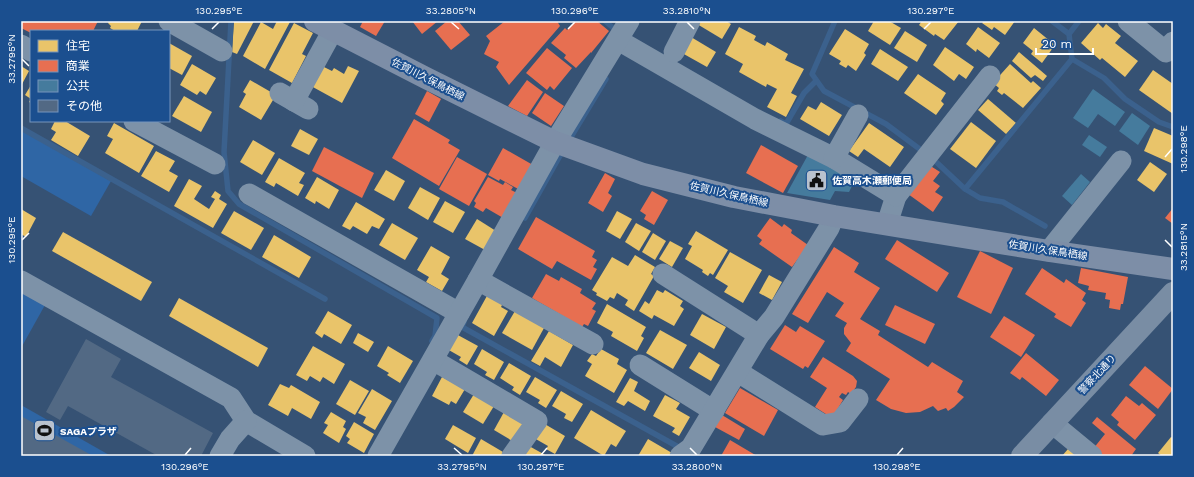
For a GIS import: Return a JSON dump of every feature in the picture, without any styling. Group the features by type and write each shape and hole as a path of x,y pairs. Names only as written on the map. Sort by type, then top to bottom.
{"main road":[{"name":"佐賀川久保鳥栖線","path":"324,26 554,142 643,174 734,197 834,216 1049,251 1173,269"}],"street":[{"path":"160,30 165,21"},
{"path":"169,21 222,51"},
{"path":"674,52 690,21"},
{"path":"1128,21 1166,52 1173,42"},
{"path":"294,101 324,26"},
{"path":"378,456 460,313 484,284 554,142 625,33 754,119 834,158 896,196"},
{"path":"21,45 30,50"},
{"path":"887,224 896,196 990,76"},
{"path":"834,158 858,115"},
{"path":"136,122 215,164"},
{"path":"1049,251 1122,161"},
{"path":"249,194 460,313"},
{"path":"685,452 714,411 759,335 778,311 829,228 834,216"},
{"path":"663,274 759,335"},
{"path":"21,281 231,398 246,421 305,456"},
{"path":"484,284 593,344"},
{"name":"警察北通り","path":"1022,456 1173,292"},
{"path":"432,360 537,422 512,456"},
{"path":"640,365 714,411"},
{"path":"738,372 823,425 840,422 858,399"},
{"path":"220,456 230,439 246,421"},
{"path":"1052,423 1092,456"}],"shaded area":[{"path":"21,130 111,181 91,216 21,176"},
{"path":"21,291 45,305 21,348"},
{"name":"SAGAプラザ","path":"21,405 111,456 21,456"}],"building: 住宅":[{"path":"109,21 142,21 138,30 113,30 110,28 111,26 108,23"},
{"path":"234,21 254,21 237,54 232,52"},
{"path":"277,21 290,22 265,69 243,56 261,22 273,29"},
{"path":"699,21 726,21 731,24 722,39 697,24"},
{"path":"874,21 889,21 901,28 890,45 868,31"},
{"path":"922,21 959,21 944,40 935,34 934,36 919,25"},
{"path":"984,21 1015,21 1005,35 994,27 992,30 982,23"},
{"path":"294,23 313,33 302,54 306,56 292,83 269,70"},
{"path":"1098,23 1103,28 1106,24 1121,36 1115,43 1138,61 1125,77 1102,58 1100,60 1081,43"},
{"path":"739,27 756,36 754,40 765,46 767,42 788,54 785,60 804,69 791,93 797,96 786,117 767,107 777,89 767,84 766,87 739,72 743,64 725,54"},
{"path":"978,27 1000,43 989,58 977,49 976,52 966,44"},
{"path":"1034,28 1055,45 1042,63 1031,54 1033,51 1023,43"},
{"path":"845,29 869,44 864,53 866,55 856,71 848,65 846,68 839,64 841,61 829,54"},
{"path":"905,31 927,45 917,62 894,48"},
{"path":"691,37 716,52 707,67 682,53"},
{"path":"170,44 192,56 182,75 170,69"},
{"path":"945,47 974,67 966,79 959,74 954,81 933,65"},
{"path":"880,49 908,67 898,81 871,64"},
{"path":"1019,52 1047,76 1043,81 1035,75 1031,78 1012,61"},
{"path":"192,64 216,78 206,95 200,91 197,95 180,85"},
{"path":"1010,64 1031,83 1033,81 1041,88 1023,108 1004,93 1002,95 997,91 999,88 993,83"},
{"path":"21,66 29,71 21,86"},
{"path":"322,66 332,71 334,68 344,74 348,66 359,71 342,103 311,86"},
{"path":"1153,70 1173,84 1173,114 1139,90"},
{"path":"918,74 946,93 941,101 944,104 936,115 904,93"},
{"path":"250,80 276,95 261,120 239,107 246,94 243,92"},
{"path":"30,87 30,98 25,95"},
{"path":"184,96 212,112 201,132 172,116"},
{"path":"988,99 1016,123 1006,134 978,110"},
{"path":"821,102 842,115 829,136 800,119 808,106 816,110"},
{"path":"54,122 67,122 90,136 78,156 51,140 56,132 51,129"},
{"path":"971,122 996,141 976,168 950,149"},
{"path":"114,123 154,146 139,173 105,153 113,139 107,136"},
{"path":"869,123 904,147 890,167 864,149 858,157 849,151"},
{"path":"1154,128 1173,136 1173,164 1144,151"},
{"path":"300,129 318,139 309,155 291,146"},
{"path":"253,140 275,153 262,175 240,162"},
{"path":"156,151 175,161 169,171 178,176 169,192 141,176"},
{"path":"279,158 305,173 299,183 304,185 298,196 276,183 274,187 265,182"},
{"path":"1150,162 1167,174 1154,192 1137,180"},
{"path":"386,170 405,181 394,201 374,190"},
{"path":"317,177 339,190 329,209 316,201 315,204 305,198"},
{"path":"189,179 202,186 194,199 209,209 215,199 211,197 215,191 221,195 219,199 227,204 213,228 174,206"},
{"path":"420,187 440,198 428,220 408,208"},
{"path":"445,201 465,212 453,233 433,222"},
{"path":"356,202 385,219 379,229 372,226 367,234 353,226 350,230 342,226"},
{"path":"21,209 36,218 26,237 21,234"},
{"path":"234,211 264,228 251,250 221,233"},
{"path":"617,211 632,219 620,239 606,231"},
{"path":"477,219 496,231 485,250 465,239"},
{"path":"392,223 418,238 405,260 379,245"},
{"path":"636,223 651,231 639,251 625,242"},
{"path":"696,231 728,250 713,275 710,273 708,276 702,272 703,270 685,259 692,246 688,244"},
{"path":"63,232 152,282 141,301 52,251"},
{"path":"653,233 666,241 655,260 642,252"},
{"path":"274,235 311,257 299,278 262,257"},
{"path":"670,241 683,248 672,267 659,259"},
{"path":"431,246 450,257 441,274 449,279 442,291 426,282 429,277 417,270"},
{"path":"730,252 762,270 743,303 724,292 728,286 715,278"},
{"path":"635,255 655,267 651,274 654,276 634,311 625,305 628,300 617,293 614,299 610,297 607,301 596,295 597,293 592,290 612,257 628,266"},
{"path":"769,275 782,282 772,300 759,293"},
{"path":"657,290 663,293 665,290 683,301 680,306 684,309 674,326 654,315 652,319 639,311 645,301 649,304"},
{"path":"488,294 503,303 501,307 508,311 494,336 472,323"},
{"path":"179,298 268,348 258,367 169,316"},
{"path":"607,304 646,327 641,336 644,338 637,351 611,336 613,332 597,323"},
{"path":"328,311 352,325 341,344 324,334 322,338 315,333"},
{"path":"515,311 544,328 532,350 502,333"},
{"path":"702,314 726,327 714,349 690,335"},
{"path":"660,330 687,345 673,369 646,353"},
{"path":"549,331 573,345 561,367 545,357 540,366 531,361"},
{"path":"358,333 374,342 368,352 353,343"},
{"path":"456,334 478,346 467,365 459,360 461,357 447,349"},
{"path":"313,346 345,364 334,384 323,377 320,382 310,376 307,381 296,375"},
{"path":"388,346 413,361 400,383 387,375 389,373 377,366"},
{"path":"482,349 504,362 494,380 485,375 487,372 474,364"},
{"path":"601,349 619,359 617,364 627,370 614,393 585,376 592,364 587,361 592,354 596,356"},
{"path":"699,352 720,365 711,381 689,368"},
{"path":"509,363 531,376 520,395 512,390 514,387 500,378"},
{"path":"442,377 465,389 456,404 451,401 449,405 432,396"},
{"path":"535,377 557,390 546,408 538,403 540,400 526,392"},
{"path":"630,378 638,382 634,391 650,401 645,411 628,401 624,406 616,402"},
{"path":"350,380 369,391 355,415 336,404"},
{"path":"280,384 289,388 291,385 320,402 311,419 292,408 288,416 268,405"},
{"path":"372,389 392,401 375,430 363,423 366,417 358,413"},
{"path":"561,391 583,404 572,422 564,418 566,414 552,406"},
{"path":"474,394 494,406 483,424 463,412"},
{"path":"665,395 680,403 676,409 690,417 679,436 672,432 675,428 653,416"},
{"path":"591,410 626,431 616,447 611,444 604,456 574,438"},
{"path":"331,412 346,421 343,427 346,429 339,443 323,433 328,425 324,423"},
{"path":"504,412 524,424 514,442 494,430"},
{"path":"354,422 374,434 364,453 347,443 350,439 346,436"},
{"path":"543,423 565,436 555,454 546,449 548,446 534,438"},
{"path":"453,425 476,438 468,453 445,439"},
{"path":"1171,437 1173,438 1173,456 1162,456 1158,453"},
{"path":"481,439 503,452 501,456 472,456"},
{"path":"648,439 672,453 671,456 638,456"},
{"path":"529,446 547,456 523,456"},
{"path":"1068,449 1077,456 1062,456"}],"building: 商業":[{"path":"21,21 98,21 94,30 30,30 30,32 21,28"},
{"path":"363,21 385,21 376,36 360,27"},
{"path":"412,21 438,21 422,34"},
{"path":"447,21 458,21 470,35 451,50 435,31"},
{"path":"505,21 557,21 560,26 509,85 496,67 499,62 484,54 490,41 486,36"},
{"path":"575,21 597,21 609,31 591,53 576,68 564,58 566,55 551,43 565,28 567,30"},
{"path":"547,48 572,68 554,90 550,86 547,90 526,73"},
{"path":"527,80 543,92 527,116 508,106"},
{"path":"427,91 441,99 429,122 415,114"},
{"path":"545,93 564,106 551,126 532,113"},
{"path":"414,119 450,140 448,143 460,150 439,186 392,158"},
{"path":"761,145 798,166 783,193 746,173"},
{"path":"324,147 374,173 362,198 312,171"},
{"path":"503,148 533,165 520,190 500,179 499,181 488,175"},
{"path":"457,157 487,174 469,206 439,189"},
{"path":"929,165 940,172 933,181 940,186 935,192 943,197 933,212 908,194"},
{"path":"605,173 615,179 608,193 612,196 603,212 588,203"},
{"path":"488,177 503,185 505,182 513,187 511,190 519,194 505,219 486,208 483,212 474,207 476,203 474,201"},
{"path":"652,191 668,200 654,225 644,219 646,215 640,211"},
{"path":"1173,208 1173,224 1165,218"},
{"path":"536,217 595,251 592,257 597,260 593,267 597,269 591,280 557,261 552,269 518,249"},
{"path":"770,218 782,227 784,224 792,230 791,233 808,245 792,267 759,244 762,240 757,236"},
{"path":"897,240 949,273 937,292 885,259"},
{"path":"834,247 859,263 854,272 880,288 860,319 880,331 878,335 928,367 932,362 963,381 957,392 964,397 954,407 948,411 946,408 938,411 933,406 920,412 906,413 891,409 876,400 890,379 846,351 851,343 844,334 844,328 847,323 835,316 844,303 827,292 808,323 792,314"},
{"path":"980,251 1013,268 991,314 957,297"},
{"path":"1042,268 1064,283 1066,279 1086,293 1082,300 1086,303 1071,327 1054,317 1056,314 1025,294"},
{"path":"1081,268 1128,277 1123,304 1121,304 1120,310 1109,308 1110,300 1105,299 1106,293 1088,290 1089,286 1078,283"},
{"path":"546,274 559,281 561,277 582,289 580,293 596,303 592,309 596,311 588,326 584,324 582,327 532,298"},
{"path":"895,305 935,324 925,344 885,325"},
{"path":"1004,316 1035,335 1021,357 990,337"},
{"path":"785,325 796,332 800,326 825,341 808,368 805,366 803,369 770,349"},
{"path":"1026,353 1059,380 1046,396 1022,377 1020,380 1010,373"},
{"path":"823,357 853,376 857,381 856,387 851,394 848,392 846,395 842,393 839,397 843,400 832,418 815,407 827,388 810,377"},
{"path":"1145,366 1173,389 1158,409 1129,385"},
{"path":"740,388 778,410 764,436 725,413"},
{"path":"1126,396 1139,406 1142,403 1156,415 1135,440 1117,425 1119,422 1111,415"},
{"path":"722,415 745,429 739,440 715,427"},
{"path":"1097,417 1136,449 1131,456 1102,456 1093,449 1105,434 1092,423"},
{"path":"730,440 757,456 721,456"}],"building: 公共":[{"path":"1093,89 1125,112 1115,126 1098,114 1088,128 1073,118"},
{"path":"1132,113 1150,126 1138,145 1119,131"},
{"path":"1089,135 1107,147 1100,157 1082,145"},
{"path":"809,153 856,178 849,192 835,191 830,200 787,193"},
{"path":"1081,174 1090,182 1072,205 1062,196"}],"building: その他":[{"path":"86,339 121,359 111,377 213,433 201,456 158,456 68,406 60,420 46,412"},
{"name":"SAGAプラザ","path":"21,416 93,456 21,456"}],"waterway":[{"path":"231,21 224,152 228,191 239,204 437,318 435,336 432,341"},
{"path":"605,21 618,32"},
{"path":"835,21 812,74 824,91 886,124 933,159 965,189 980,198 1003,202 1045,226"},
{"path":"1052,21 1069,34 1072,59 1104,78 1125,99 1159,122 1173,127"},
{"path":"1069,34 1079,21"},
{"path":"965,189 1072,59"},
{"path":"571,137 606,79"},
{"path":"781,121 786,124 804,93 816,81"},
{"path":"21,128 325,299"},
{"path":"525,218 561,154"},
{"path":"464,322 462,327 682,449"}],"place":[{"name":"佐賀高木瀬郵便局","path":"817,180"},
{"name":"SAGAプラザ","path":"44,431"}]}
